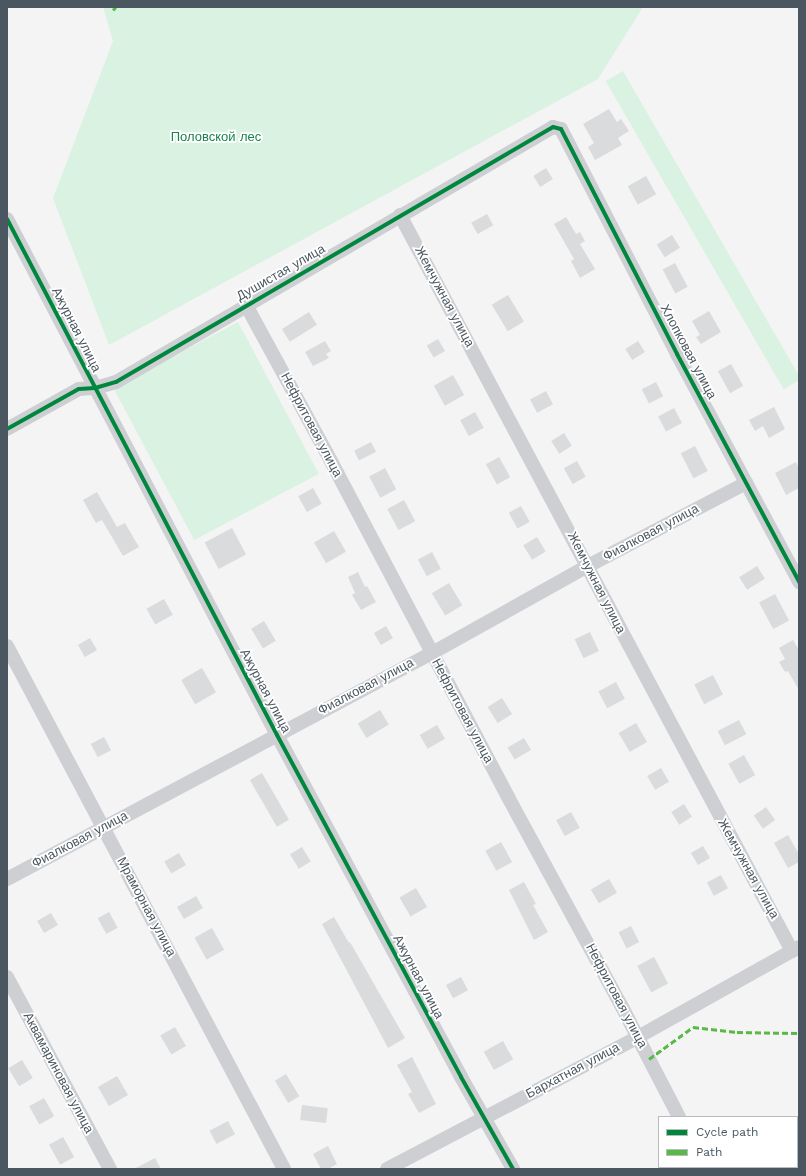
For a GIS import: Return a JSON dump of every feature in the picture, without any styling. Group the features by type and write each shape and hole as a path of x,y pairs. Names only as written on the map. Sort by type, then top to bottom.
{"street":[{"name":"Душистая улица","path":"7,429 79,389 95,388 116,382 553,127 561,130"},
{"name":"Хлопковая улица","path":"561,130 799,582"},
{"name":"Жемчужная улица","path":"400,215 562,517 586,567 796,949"},
{"name":"Ажурная улица","path":"7,219 277,735 460,1077 513,1169"},
{"name":"Нефритовая улица","path":"246,305 332,463 638,1037 678,1116"},
{"name":"Фиалковая улица","path":"7,879 432,653 586,567 746,483"},
{"name":"Мраморная улица","path":"7,646 284,1169"},
{"name":"Бархатная улица","path":"387,1169 638,1037 796,949"},
{"name":"Аквамариновая улица","path":"7,977 110,1169"}],"green space":[{"name":"Половской лес","path":"103,7 643,7 598,79 109,345 53,198 113,41"},
{"path":"623,71 799,376 799,380 784,389 606,81"},
{"path":"238,322 319,474 194,540 114,388"}],"building":[{"path":"609,109 617,122 621,119 629,131 618,138 622,145 595,160 588,147 594,143 583,124"},
{"path":"546,168 553,179 540,187 533,176"},
{"path":"646,176 656,194 638,205 628,186"},
{"path":"487,214 493,225 478,234 471,223"},
{"path":"566,217 576,234 580,232 585,241 580,244 595,269 580,278 571,261 574,259 554,224"},
{"path":"672,235 680,248 665,257 657,245"},
{"path":"675,263 688,287 675,293 663,270"},
{"path":"508,295 524,322 508,331 492,305"},
{"path":"709,311 721,332 701,344 696,337 700,335 692,321"},
{"path":"309,312 317,325 290,342 282,329"},
{"path":"438,339 445,351 434,358 427,346"},
{"path":"325,341 331,351 326,354 329,358 313,366 305,352"},
{"path":"638,341 645,352 632,360 625,349"},
{"path":"731,364 743,386 730,393 718,371"},
{"path":"453,375 464,395 445,406 434,386"},
{"path":"656,382 663,396 649,404 642,389"},
{"path":"546,391 553,404 537,413 530,399"},
{"path":"774,407 785,429 769,438 763,426 755,431 749,420"},
{"path":"674,408 682,423 666,431 658,416"},
{"path":"475,412 484,428 469,436 460,420"},
{"path":"564,433 572,446 559,454 551,441"},
{"path":"371,442 376,452 359,460 354,451"},
{"path":"695,446 708,471 693,478 681,453"},
{"path":"499,457 510,477 497,484 486,464"},
{"path":"577,461 586,477 573,484 564,468"},
{"path":"796,462 799,468 799,488 786,495 775,473"},
{"path":"385,468 396,489 380,498 369,476"},
{"path":"313,488 322,504 307,512 298,496"},
{"path":"97,492 117,527 125,523 139,547 123,556 102,520 96,523 83,500"},
{"path":"404,500 415,521 398,530 387,509"},
{"path":"521,506 530,522 517,529 509,513"},
{"path":"232,528 246,554 219,569 205,543"},
{"path":"334,531 346,552 326,563 314,542"},
{"path":"537,537 546,552 532,560 523,545"},
{"path":"432,552 441,569 427,576 418,560"},
{"path":"757,566 765,579 747,590 739,577"},
{"path":"358,572 365,587 367,586 376,602 361,610 352,595 355,593 348,577"},
{"path":"449,583 462,605 445,616 432,593"},
{"path":"775,594 789,620 773,629 759,602"},
{"path":"164,599 173,615 155,624 147,609"},
{"path":"264,621 276,641 263,648 251,629"},
{"path":"386,626 393,638 381,645 374,633"},
{"path":"590,632 599,651 583,658 575,639"},
{"path":"90,638 97,650 85,657 78,645"},
{"path":"793,640 799,650 799,690 788,671 785,672 779,662 785,659 779,648"},
{"path":"202,668 216,692 195,704 181,680"},
{"path":"713,675 723,695 704,704 694,685"},
{"path":"616,682 625,699 607,708 598,691"},
{"path":"502,698 512,714 498,723 488,707"},
{"path":"380,710 389,725 366,738 358,723"},
{"path":"739,720 746,734 725,745 718,731"},
{"path":"636,723 647,742 630,752 619,733"},
{"path":"437,725 445,739 428,749 420,735"},
{"path":"104,737 111,750 98,757 91,744"},
{"path":"524,738 531,750 515,760 508,748"},
{"path":"744,755 755,775 739,784 728,764"},
{"path":"661,768 669,782 655,790 647,776"},
{"path":"262,773 289,820 277,827 250,780"},
{"path":"684,804 692,817 679,825 671,812"},
{"path":"766,807 775,820 763,829 754,816"},
{"path":"571,812 580,828 565,836 556,820"},
{"path":"788,835 799,854 799,862 788,868 774,843"},
{"path":"501,842 512,862 496,871 485,851"},
{"path":"703,846 710,858 698,865 691,853"},
{"path":"302,847 311,862 299,869 290,854"},
{"path":"179,853 186,865 171,874 164,862"},
{"path":"721,875 728,888 714,896 707,883"},
{"path":"609,879 617,893 599,903 591,890"},
{"path":"524,882 536,904 533,905 548,932 534,940 509,890"},
{"path":"416,888 427,907 411,917 400,898"},
{"path":"196,896 203,908 184,919 177,907"},
{"path":"109,912 118,928 106,934 98,918"},
{"path":"51,913 58,925 44,933 37,921"},
{"path":"334,917 405,1038 388,1048 322,924"},
{"path":"631,926 639,942 627,948 619,932"},
{"path":"212,928 224,950 207,960 195,938"},
{"path":"654,957 668,983 651,992 637,966"},
{"path":"461,977 468,990 453,998 446,985"},
{"path":"175,1027 186,1046 171,1055 160,1036"},
{"path":"503,1041 513,1059 494,1070 484,1052"},
{"path":"412,1057 436,1104 419,1113 408,1094 412,1092 397,1065"},
{"path":"22,1060 33,1078 19,1086 8,1068"},
{"path":"286,1074 299,1096 288,1103 275,1081"},
{"path":"117,1076 128,1095 109,1106 98,1087"},
{"path":"44,1098 54,1116 39,1125 29,1106"},
{"path":"302,1105 328,1108 326,1123 300,1120"},
{"path":"228,1121 235,1134 217,1144 209,1131"},
{"path":"63,1137 74,1157 60,1165 49,1145"},
{"path":"328,1146 337,1164 328,1169 321,1169 313,1154"},
{"path":"155,1158 161,1169 134,1169"}],"marked path":[{"path":"113,10 116,7"},
{"path":"649,1059 693,1027 737,1032 799,1033"}],"cycle path":[{"path":"7,429 79,389 95,388 116,382 553,127 561,129 677,354 799,582"},
{"path":"7,219 277,735 461,1077 513,1169"}]}
